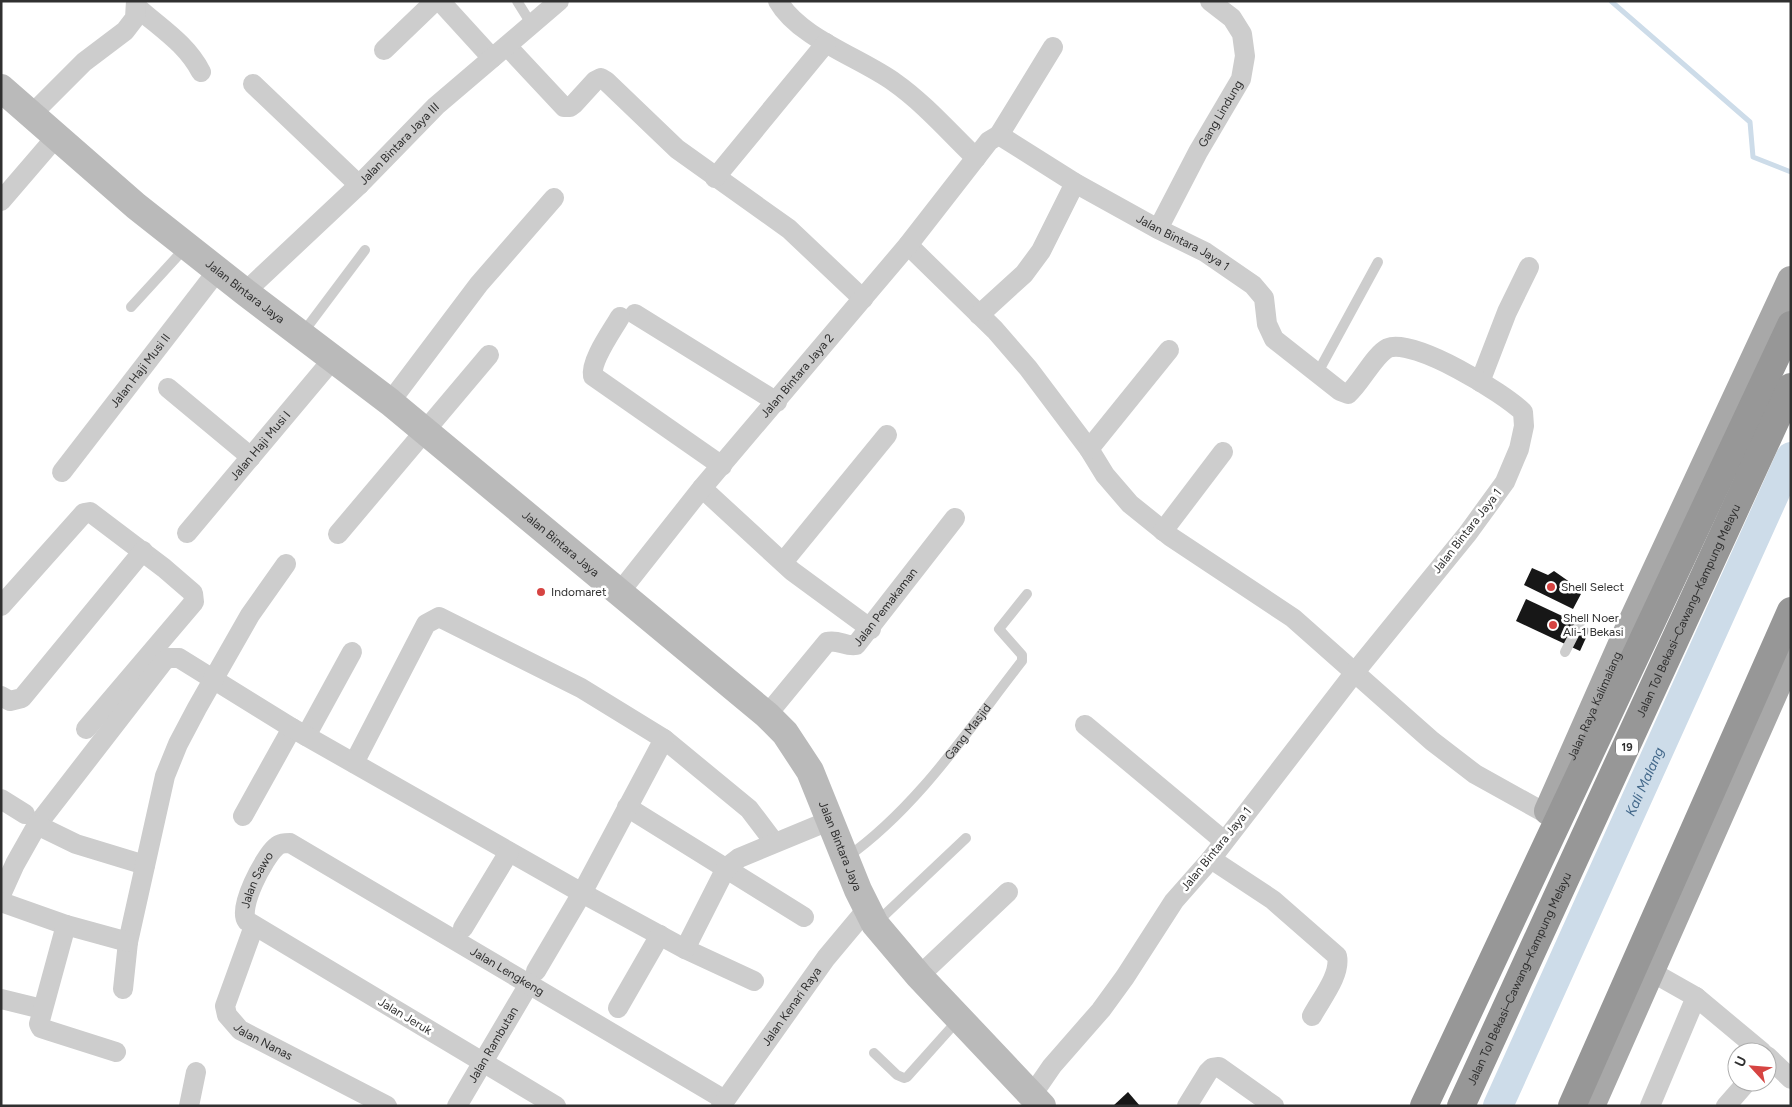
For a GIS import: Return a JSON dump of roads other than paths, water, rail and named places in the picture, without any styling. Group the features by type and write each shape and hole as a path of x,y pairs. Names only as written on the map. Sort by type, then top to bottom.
{"highway":[{"path":"1424,1106 1791,324"},
{"name":"Jalan Tol Bekasi–Cawang–Kampung Melayu","path":"1461,1106 1791,388"},
{"path":"1572,1106 1791,612"}],"main road":[{"name":"Jalan Raya Kalimalang","path":"1414,1106 1625,637 1791,280"},
{"path":"1591,1106 1791,654"}],"street":[{"path":"384,50 435,1"},
{"path":"440,1 564,107 570,107 574,104 595,80 601,78 606,81 677,149 789,230 863,299"},
{"name":"Jalan Bintara Jaya III","path":"244,292 359,185 436,106 559,1"},
{"path":"778,1 782,8 800,25 826,43 894,82 976,158 989,141 999,135 1053,48"},
{"name":"Gang Lindung","path":"1158,229 1198,152 1241,80 1245,56 1242,34 1232,18 1210,1"},
{"path":"136,4 184,45 193,55 201,72"},
{"path":"31,115 84,62 125,31 135,18 136,4"},
{"path":"715,178 826,43"},
{"path":"253,84 359,185"},
{"name":"Jalan Bintara Jaya","path":"1,88 136,206 244,292 426,431 767,715 785,733 810,771 871,916 920,976 1037,1100"},
{"name":"Jalan Bintara Jaya 1","path":"999,135 1075,183 1158,229 1205,252 1253,285 1264,298 1267,324 1274,338 1335,388 1348,394 1386,349 1398,345 1418,350 1510,400 1523,412 1524,426 1519,449 1505,482 1468,533 1355,672 1211,860 1174,901 1126,977 1101,1010 1052,1066 1037,1100"},
{"path":"1,201 56,137"},
{"name":"Jalan Bintara Jaya 2","path":"620,593 702,488 908,246 976,158"},
{"path":"978,315 1024,274 1041,251 1075,183"},
{"path":"390,402 480,284 554,198"},
{"path":"908,246 978,315 1028,368 1089,449 1105,475 1130,504 1163,531 1293,618 1474,774 1547,814"},
{"path":"1480,382 1507,312 1529,267"},
{"name":"Jalan Haji Musi II","path":"62,472 218,270"},
{"path":"722,466 593,376 592,370 596,358 627,316 776,402"},
{"path":"1089,449 1170,350"},
{"path":"338,534 489,355"},
{"name":"Jalan Haji Musi I","path":"186,533 333,359"},
{"path":"168,388 251,457"},
{"path":"784,561 887,435"},
{"path":"1163,531 1223,452"},
{"path":"702,488 784,561 792,571 871,629"},
{"path":"1,606 84,512 90,512 193,593 194,602 86,729"},
{"name":"Jalan Pemakaman","path":"767,715 827,642 836,641 856,645 871,629 956,518"},
{"path":"1,696 10,701 22,698 143,552"},
{"path":"123,989 128,942 165,776 178,744 250,615 286,564"},
{"path":"354,763 426,624 439,617 581,688 664,739 749,808 774,842"},
{"path":"243,816 352,652"},
{"path":"1,894 29,837 31,820 164,661 169,658 179,658 299,732 509,852 685,949 754,981"},
{"path":"1085,725 1224,841"},
{"name":"Jalan Rambutan","path":"457,1106 582,893 664,739"},
{"path":"1,799 31,820 76,844 145,866"},
{"path":"627,807 804,917"},
{"path":"685,949 726,868 739,858 774,842 831,820"},
{"name":"Jalan Sawo","path":"254,926 244,918 245,900 272,850 283,843 290,843"},
{"name":"Jalan Lengkeng","path":"290,843 532,977 723,1103"},
{"path":"463,928 509,852"},
{"path":"1211,860 1273,900 1337,956 1339,964 1335,975 1312,1016"},
{"path":"920,976 1008,892"},
{"path":"1,902 66,925 128,942"},
{"name":"Jalan Kenari Raya","path":"723,1103 826,958 871,916"},
{"path":"66,925 39,1024 41,1028 116,1052"},
{"name":"Jalan Jeruk","path":"254,926 556,1106"},
{"name":"Jalan Nanas","path":"254,926 225,1006 231,1022 240,1030 387,1106"},
{"path":"618,1008 660,935"},
{"path":"1650,971 1696,997 1749,1042"},
{"path":"1650,1106 1696,997"},
{"path":"1,999 42,1009"},
{"path":"1777,1066 1791,1079"},
{"path":"1187,1106 1208,1072 1212,1068 1220,1067 1274,1106"},
{"path":"189,1106 196,1072"},
{"path":"1726,1106 1738,1092"}],"lane":[{"path":"517,1 532,25"},
{"path":"131,307 187,246"},
{"path":"301,334 365,250"},
{"path":"1317,374 1378,262"},
{"name":"Gang Masjid","path":"846,859 868,843 923,788 1022,661 1022,655 999,629 1027,594"},
{"path":"1565,652 1580,621"},
{"path":"871,916 966,838"},
{"path":"874,1053 896,1076 908,1077 959,1019"}],"waterway":[{"path":"1611,1 1750,122 1753,157 1791,172"},
{"name":"Kali Malang","path":"1498,1106 1791,457"}],"place":[{"name":"Shell Select","path":"1551,587"},
{"name":"Indomaret","path":"541,592"},
{"name":"Shell Noer Ali-1 Bekasi","path":"1553,625"}]}
